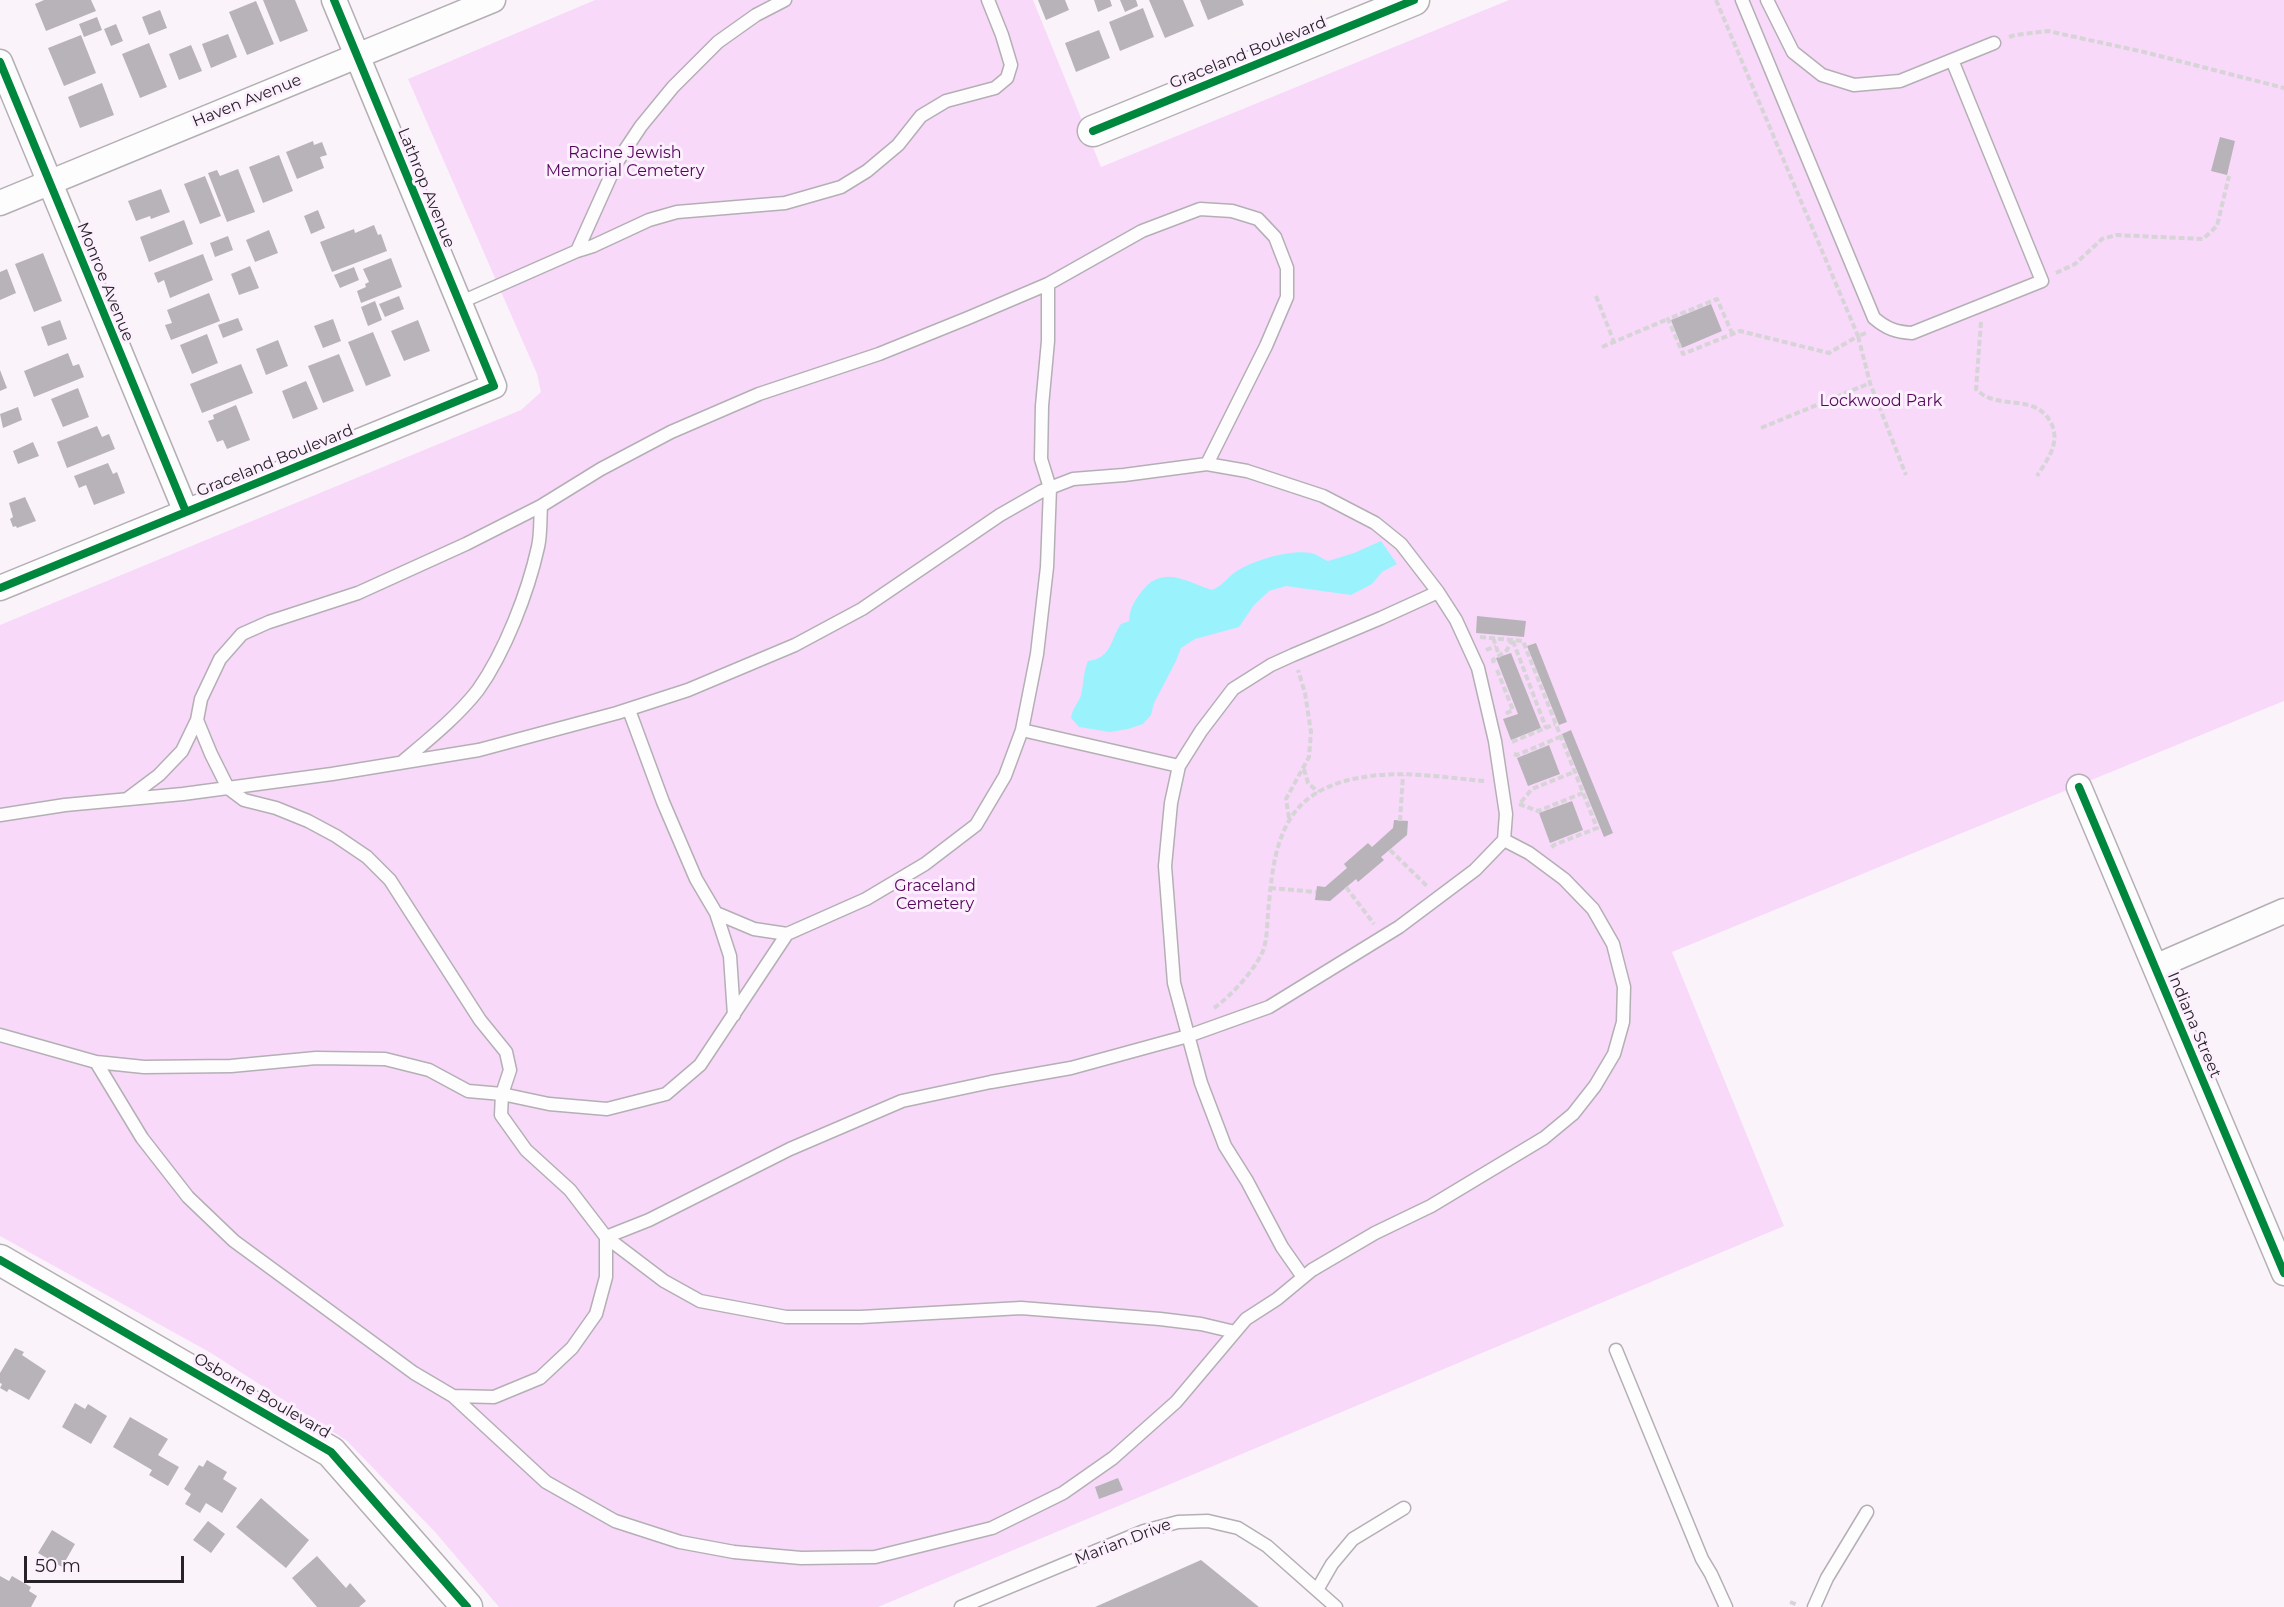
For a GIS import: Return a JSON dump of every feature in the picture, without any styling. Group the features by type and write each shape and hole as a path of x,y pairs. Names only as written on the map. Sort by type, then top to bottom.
{"street":[{"name":"Lathrop Avenue","path":"334,0 494,386"},
{"name":"Haven Avenue","path":"0,203 493,0"},
{"name":"Graceland Boulevard","path":"1093,131 1404,2"},
{"name":"Monroe Avenue","path":"0,62 186,512"},
{"name":"Graceland Boulevard","path":"0,588 494,386"},
{"name":"Indiana Street","path":"2079,787 2284,1273"},
{"path":"2155,967 2284,911"},
{"name":"Osborne Boulevard","path":"0,1260 331,1452 467,1607"}],"lane":[{"path":"577,251 617,162 647,118 718,42 756,15 785,0"},
{"path":"459,303 649,220 677,212 785,203 841,187 867,171 898,145 921,116 946,101 994,88 1007,78 1011,65 988,0"},
{"path":"1742,0 1874,318 1884,327 1895,331 1912,333 2042,281 1952,60"},
{"path":"1767,0 1793,52 1822,75 1854,85 1900,81 1994,43"},
{"path":"126,799 159,775 182,751 197,720 201,699 219,659 242,634 269,622 358,593 466,544 541,506 601,469 671,432 759,394 879,354 1048,284 1142,231 1200,210 1232,211 1258,219 1275,237 1287,268 1287,297 1266,346 1207,464"},
{"path":"716,913 754,929 787,934 866,899 925,864 976,825 1005,776 1022,730 1039,632 1047,567 1050,488 1041,459 1042,406 1048,341 1048,284"},
{"path":"0,815 65,805 228,788 479,750 629,710 688,690 804,640 862,609 1000,515 1050,488 1073,479 1207,464 1247,471 1323,496 1375,523 1401,544 1438,592 1456,620 1478,669 1496,752 1506,814 1504,840 1475,870 1383,937 1269,1007 1188,1036 1071,1068 902,1101 790,1149 649,1220 606,1237"},
{"path":"401,763 441,729 477,690 496,658 524,598 538,545 541,506"},
{"path":"1303,1277 1282,1247 1247,1181 1225,1146 1201,1083 1174,983 1165,866 1171,803 1179,766 1201,731 1233,689 1271,665 1438,592"},
{"path":"629,710 663,802 696,879 716,913 730,957 734,1015"},
{"path":"197,720 228,788 244,800 276,808 308,820 367,856 390,880 480,1020 506,1052 510,1070 502,1094 501,1115 526,1150 570,1190 606,1237 664,1281 700,1301 786,1317 861,1317 1021,1308 1160,1319 1202,1324 1236,1332"},
{"path":"1022,730 1179,766"},
{"path":"96,1062 142,1138 188,1197 234,1241 406,1367 453,1396 546,1482 615,1521 680,1542 734,1552 801,1558 875,1557 992,1528 1063,1493 1113,1458 1176,1402 1246,1319 1277,1299 1303,1277 1375,1233 1431,1206 1544,1138 1573,1113 1595,1086 1614,1054 1623,1022 1624,987 1613,944 1593,909 1564,879 1539,860 1504,840"},
{"path":"0,1035 96,1062 144,1067 231,1066 316,1058 385,1059 429,1070 468,1091 502,1094 549,1104 607,1110 666,1094 700,1065 787,934"},
{"path":"453,1396 494,1397 540,1378 572,1348 596,1314 606,1277 606,1237"},
{"path":"1616,1350 1702,1559 1712,1574 1726,1607"},
{"path":"1317,1590 1332,1564 1353,1539 1404,1508"},
{"path":"1814,1607 1827,1578 1867,1512"},
{"name":"Marian Drive","path":"961,1607 1144,1532 1178,1522 1208,1521 1238,1528 1267,1546 1336,1607"}],"path":[{"path":"1716,0 1858,336 1870,382 1906,474"},
{"path":"1994,43 2015,34 2048,31 2144,52 2284,88"},
{"path":"2042,281 2075,264 2102,239 2116,235 2203,239 2217,226 2229,176"},
{"path":"1596,296 1614,342"},
{"path":"1602,347 1717,299 1732,333"},
{"path":"1977,308 1982,323 1976,389 1983,396 2035,406 2047,415 2054,429 2055,444 2037,476"},
{"path":"1668,320 1683,354 1740,331 1829,352 1858,336 1884,327"},
{"path":"1761,428 1870,382"},
{"path":"1480,637 1523,641 1597,828 1554,845 1539,860"},
{"path":"1493,638 1499,655"},
{"path":"1499,716 1513,710 1493,660 1506,650 1512,640"},
{"path":"1512,640 1546,728"},
{"path":"1289,818 1286,799 1309,757 1311,732 1305,693 1293,655"},
{"path":"1507,735 1510,744 1555,724"},
{"path":"1496,752 1517,754 1560,737"},
{"path":"1304,769 1308,783 1318,792"},
{"path":"1506,814 1520,804 1532,789 1574,772"},
{"path":"1215,1027 1208,1012 1227,998 1263,952 1277,846 1289,818 1308,797 1341,782 1371,776 1403,775 1501,782"},
{"path":"1400,821 1403,775"},
{"path":"1520,804 1538,811 1583,793"},
{"path":"1390,850 1438,897"},
{"path":"1347,887 1383,937"},
{"path":"1270,888 1316,892"}],"green space":[{"name":"Graceland Cemetery","path":"595,0 1033,0 1101,167 1509,0 2284,0 2284,701 1672,952 1784,1226 878,1607 499,1607 435,1532 347,1441 211,1353 0,1236 0,625 521,410 541,392 537,374 408,79"}],"water":[{"path":"1381,541 1397,564 1382,572 1372,584 1351,595 1286,586 1269,591 1254,605 1239,627 1195,639 1181,648 1154,703 1151,715 1143,724 1110,732 1079,727 1071,718 1081,695 1088,661 1106,652 1121,624 1129,621 1130,612 1142,591 1158,578 1176,577 1212,590 1241,569 1271,557 1302,552 1328,561"}],"building":[{"path":"44,0 91,0 96,11 46,31 35,4"},
{"path":"263,0 295,0 308,31 280,42"},
{"path":"1038,0 1065,0 1069,10 1046,20"},
{"path":"1094,0 1110,0 1112,6 1098,12"},
{"path":"1120,0 1136,0 1138,6 1125,12"},
{"path":"1149,0 1183,0 1194,26 1165,38"},
{"path":"1200,0 1242,0 1244,5 1208,20"},
{"path":"256,1 274,44 247,55 229,12"},
{"path":"1143,8 1154,37 1120,51 1109,22"},
{"path":"160,10 167,28 149,35 142,17"},
{"path":"97,17 102,30 84,37 79,24"},
{"path":"116,24 123,41 111,46 104,29"},
{"path":"1099,30 1110,58 1076,72 1065,43"},
{"path":"228,34 237,57 211,68 202,44"},
{"path":"81,35 96,73 64,86 48,48"},
{"path":"149,43 167,87 140,98 122,54"},
{"path":"191,45 202,71 179,80 169,54"},
{"path":"102,83 114,115 80,128 68,97"},
{"path":"2220,137 2235,141 2227,175 2211,171"},
{"path":"313,141 314,145 322,142 327,155 320,157 324,168 297,179 286,152"},
{"path":"279,155 293,191 263,203 249,167"},
{"path":"238,169 255,212 227,222 208,173 217,170 220,176"},
{"path":"205,176 221,216 200,224 184,184"},
{"path":"161,189 170,212 151,219 150,216 136,221 128,201"},
{"path":"318,210 325,228 311,234 304,216"},
{"path":"184,220 193,244 149,262 140,237"},
{"path":"374,225 378,235 381,234 387,251 332,272 320,242 354,229 355,233"},
{"path":"269,230 278,253 255,262 246,240"},
{"path":"228,236 233,250 215,257 210,243"},
{"path":"43,253 62,301 34,312 15,264"},
{"path":"203,254 213,280 170,298 164,280 158,283 154,273"},
{"path":"391,258 402,287 361,303 357,291 366,287 365,284 369,282 363,269"},
{"path":"250,266 259,288 239,295 231,274"},
{"path":"354,267 359,280 340,288 334,275"},
{"path":"7,269 16,293 0,300 0,272"},
{"path":"209,293 220,321 171,340 165,325 172,323 167,310"},
{"path":"399,296 404,309 385,317 379,304"},
{"path":"375,301 382,320 368,326 361,307"},
{"path":"1711,304 1722,331 1682,348 1671,320"},
{"path":"238,318 243,330 223,338 218,325"},
{"path":"333,319 341,341 323,348 314,326"},
{"path":"60,320 67,339 48,346 41,327"},
{"path":"418,320 430,351 404,361 391,331"},
{"path":"373,332 391,376 366,386 348,342"},
{"path":"207,334 218,363 192,374 180,345"},
{"path":"278,340 288,366 266,375 256,349"},
{"path":"68,353 73,366 79,364 84,377 34,397 24,371"},
{"path":"339,354 354,391 323,403 308,366"},
{"path":"241,364 253,393 202,413 190,384"},
{"path":"0,370 7,388 0,391"},
{"path":"306,381 318,409 293,419 282,391"},
{"path":"78,388 89,417 63,427 51,399"},
{"path":"236,405 250,440 227,449 223,440 217,442 208,421 214,419 213,415"},
{"path":"18,407 22,420 3,428 0,414"},
{"path":"97,426 102,437 109,434 115,449 67,468 57,442"},
{"path":"33,442 39,456 18,464 13,451"},
{"path":"108,463 113,474 117,472 125,493 94,505 86,485 79,488 74,476"},
{"path":"25,497 36,521 17,528 13,527 9,503"},
{"path":"1477,616 1526,621 1524,637 1476,633"},
{"path":"1536,643 1567,722 1559,725 1527,646"},
{"path":"1511,653 1541,728 1511,740 1503,719 1518,714 1496,658"},
{"path":"1571,730 1613,833 1604,837 1562,734"},
{"path":"1549,745 1560,774 1528,786 1517,758"},
{"path":"1572,801 1583,830 1550,843 1539,813"},
{"path":"1394,820 1408,821 1407,835 1381,857 1384,860 1330,901 1315,900 1317,886 1325,887 1347,868 1344,864 1368,843 1372,847 1393,828"},
{"path":"15,1348 24,1352 22,1355 46,1371 29,1400 9,1389 7,1392 0,1388 2,1384 0,1373"},
{"path":"75,1403 85,1409 88,1404 107,1416 91,1444 62,1427"},
{"path":"130,1417 168,1439 158,1455 179,1467 168,1486 149,1475 152,1470 113,1447"},
{"path":"207,1460 227,1472 223,1479 237,1488 222,1513 206,1503 200,1513 185,1504 191,1494 184,1489 199,1465 203,1467"},
{"path":"1118,1478 1123,1490 1099,1499 1095,1487"},
{"path":"261,1498 309,1540 286,1568 236,1527"},
{"path":"208,1521 225,1534 211,1553 193,1540"},
{"path":"52,1530 75,1544 62,1567 38,1553"},
{"path":"317,1556 346,1588 350,1583 366,1601 359,1607 317,1607 292,1578"},
{"path":"1201,1560 1259,1607 1095,1607"},
{"path":"0,1576 9,1581 12,1576 31,1587 29,1591 37,1596 31,1607 0,1607"}],"cycle path":[{"path":"0,588 494,386 334,0"},
{"path":"1093,131 1414,0"},
{"path":"0,62 186,512"},
{"path":"2079,787 2284,1273"},
{"path":"0,1260 331,1452 467,1607"}],"park label":[{"name":"Racine Jewish Memorial Cemetery","path":"625,162"},
{"name":"Lockwood Park","path":"1881,401"}]}
